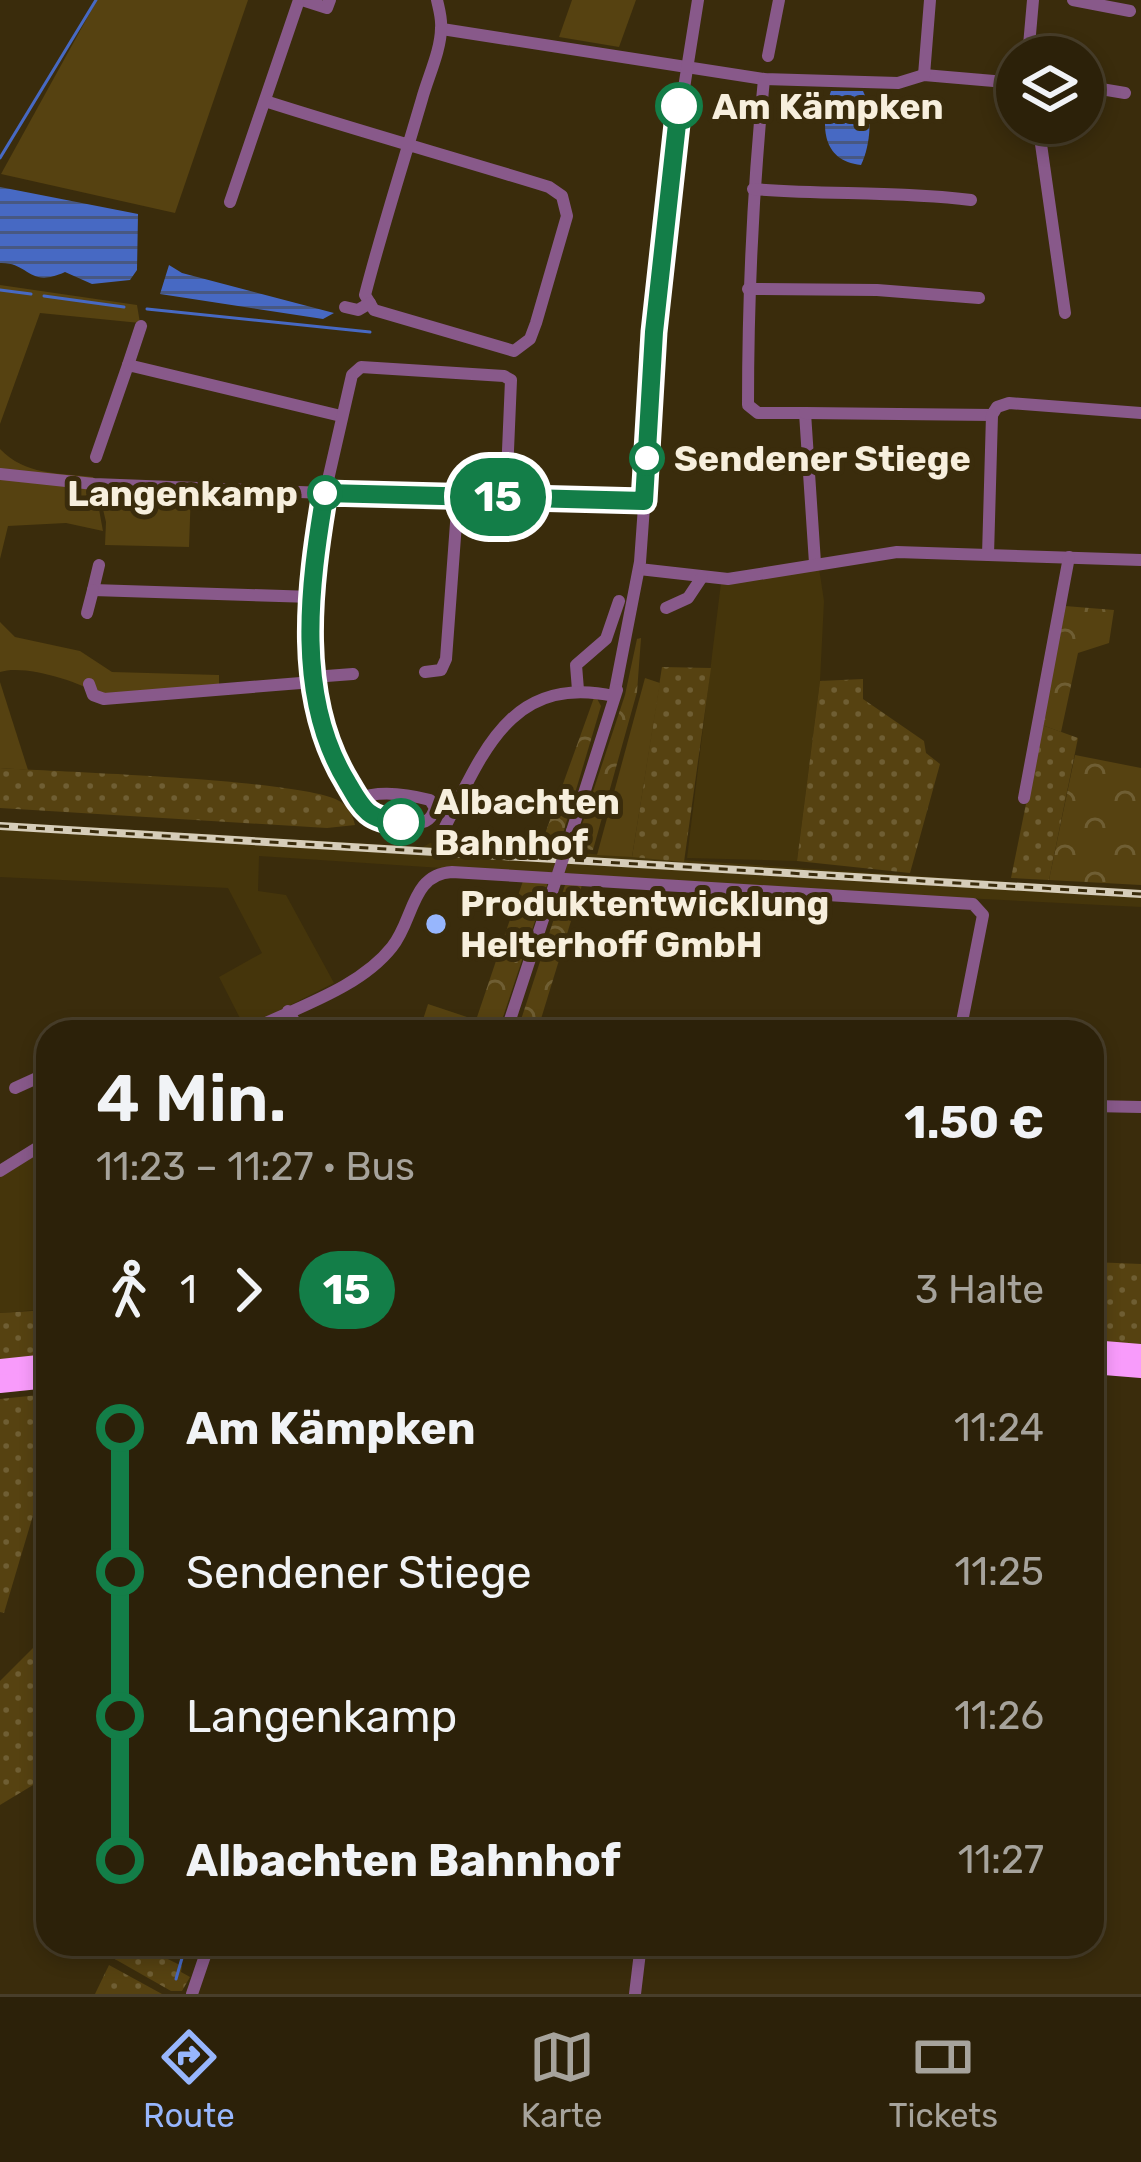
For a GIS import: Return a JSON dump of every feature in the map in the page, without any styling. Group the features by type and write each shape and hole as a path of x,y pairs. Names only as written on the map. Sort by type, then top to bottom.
{"highway":[{"path":"1104,1350 1141,1353"},
{"path":"0,1368 36,1364"},
{"path":"1104,1366 1141,1369"},
{"path":"0,1384 36,1380"}],"street":[{"path":"230,202 301,0 327,8 330,0"},
{"path":"265,100 408,145 549,187 566,201 567,216 530,339 514,352 358,307 365,295 370,276 408,145 442,29 437,0"},
{"path":"510,1020 614,696 631,592 639,572 666,201 698,0"},
{"path":"768,56 779,0"},
{"path":"924,75 930,0"},
{"path":"1030,36 1033,0"},
{"path":"1073,0 1130,11"},
{"path":"442,29 764,79 898,83 924,75 996,81"},
{"path":"764,79 748,290 748,405 752,412 992,415"},
{"path":"1104,90 1125,93"},
{"path":"1041,144 1065,313"},
{"path":"753,189 971,200"},
{"path":"748,290 877,290 979,298"},
{"path":"96,457 141,326"},
{"path":"128,365 341,416"},
{"path":"434,803 431,818 424,823 372,818 356,799 327,744 313,680 313,597 325,493 352,375 361,367 508,378 513,388 506,497"},
{"path":"988,555 992,415 998,406 1141,412"},
{"path":"805,413 815,563"},
{"path":"0,474 94,484 644,501"},
{"path":"425,672 441,670 446,659 458,496"},
{"path":"639,572 742,577 897,552 1141,560"},
{"path":"1024,798 1069,557"},
{"path":"87,613 99,566"},
{"path":"666,608 688,598 702,577"},
{"path":"93,590 313,597"},
{"path":"578,689 576,665 606,639 619,602"},
{"path":"89,684 93,695 104,700 353,674"},
{"path":"445,826 492,740 544,696 578,689 614,696"},
{"path":"356,799 378,794 456,805"},
{"path":"272,1020 376,964 399,938 423,883 439,872 452,872 973,904 983,915 963,1020"},
{"path":"288,1012 293,1020"},
{"path":"15,1088 36,1078"},
{"path":"1104,1106 1141,1107"},
{"path":"0,1171 36,1148"},
{"path":"192,1994 205,1956"},
{"path":"635,1994 640,1956"}],"shaded area":[{"path":"819,568 824,601 820,681 797,861 687,858 721,583"},
{"path":"0,822 423,847 430,843 1141,891 1141,907 259,856 258,891 286,895 334,983 261,1020 241,1020 219,977 262,953 228,888 0,877"},
{"path":"36,1154 36,1310 0,1313 0,1176"}],"green space":[{"path":"97,0 248,0 175,213 1,174"},
{"path":"572,0 636,0 619,47 559,37"},
{"path":"0,285 137,305 140,323 40,313 0,424"},
{"path":"0,449 31,468 93,477 103,531 66,523 8,526 0,559"},
{"path":"98,488 191,491 189,547 105,545 106,522"},
{"path":"1065,606 1114,610 1109,643 1078,653 1061,732 1042,725"},
{"path":"0,622 15,637 80,651 112,672 219,675 219,686 101,695 51,675 0,672"},
{"path":"641,638 637,692 593,850 574,849 625,695 637,639"},
{"path":"662,667 711,668 684,862 632,857"},
{"path":"645,678 660,683 632,857 597,855"},
{"path":"863,679 863,699 924,741 926,753 940,764 910,873 797,861 820,681"},
{"path":"0,682 28,770 0,768"},
{"path":"595,695 601,706 559,847 541,845"},
{"path":"1042,725 1078,738 1049,880 1011,878"},
{"path":"1075,755 1141,768 1141,885 1049,880"},
{"path":"0,768 282,788 341,802 355,825 327,828 0,808"},
{"path":"523,881 548,882 502,1020 476,1020"},
{"path":"565,885 582,885 541,1020 521,1020"},
{"path":"428,1004 476,1020 423,1020"},
{"path":"1104,1262 1141,1264 1141,1347 1104,1345"},
{"path":"36,1311 36,1359 0,1362 0,1313"},
{"path":"36,1395 36,1505 4,1613 0,1612 0,1399"},
{"path":"36,1645 36,1783 0,1805 0,1681"},
{"path":"162,1956 182,1966 181,1972 190,1977 182,1991 171,1991 113,1958"},
{"path":"109,1965 162,1994 95,1994"}],"water":[{"path":"831,91 863,91 870,128 861,165 831,149 825,116"},
{"path":"0,187 138,214 137,270 130,280 92,284 65,272 43,278 0,263"},
{"path":"169,265 182,273 334,313 323,319 160,294"}],"waterway":[{"path":"0,158 96,0"},
{"path":"0,290 31,294"},
{"path":"44,296 124,307"},
{"path":"147,309 370,332"},
{"path":"176,1979 183,1956"}],"railway":[{"path":"0,826 1141,894"}],"bus line":[{"name":"15","path":"401,822 377,820 363,809 339,770 320,723 313,682 313,597 325,493 644,501 654,332 679,106"}],"place":[{"name":"Am Kämpken","path":"679,106"},
{"name":"Sendener Stiege","path":"647,458"},
{"name":"Langenkamp","path":"325,493"},
{"name":"Albachten Bahnhof","path":"401,822"},
{"name":"Produktentwicklung Helterhoff GmbH","path":"436,924"}]}
